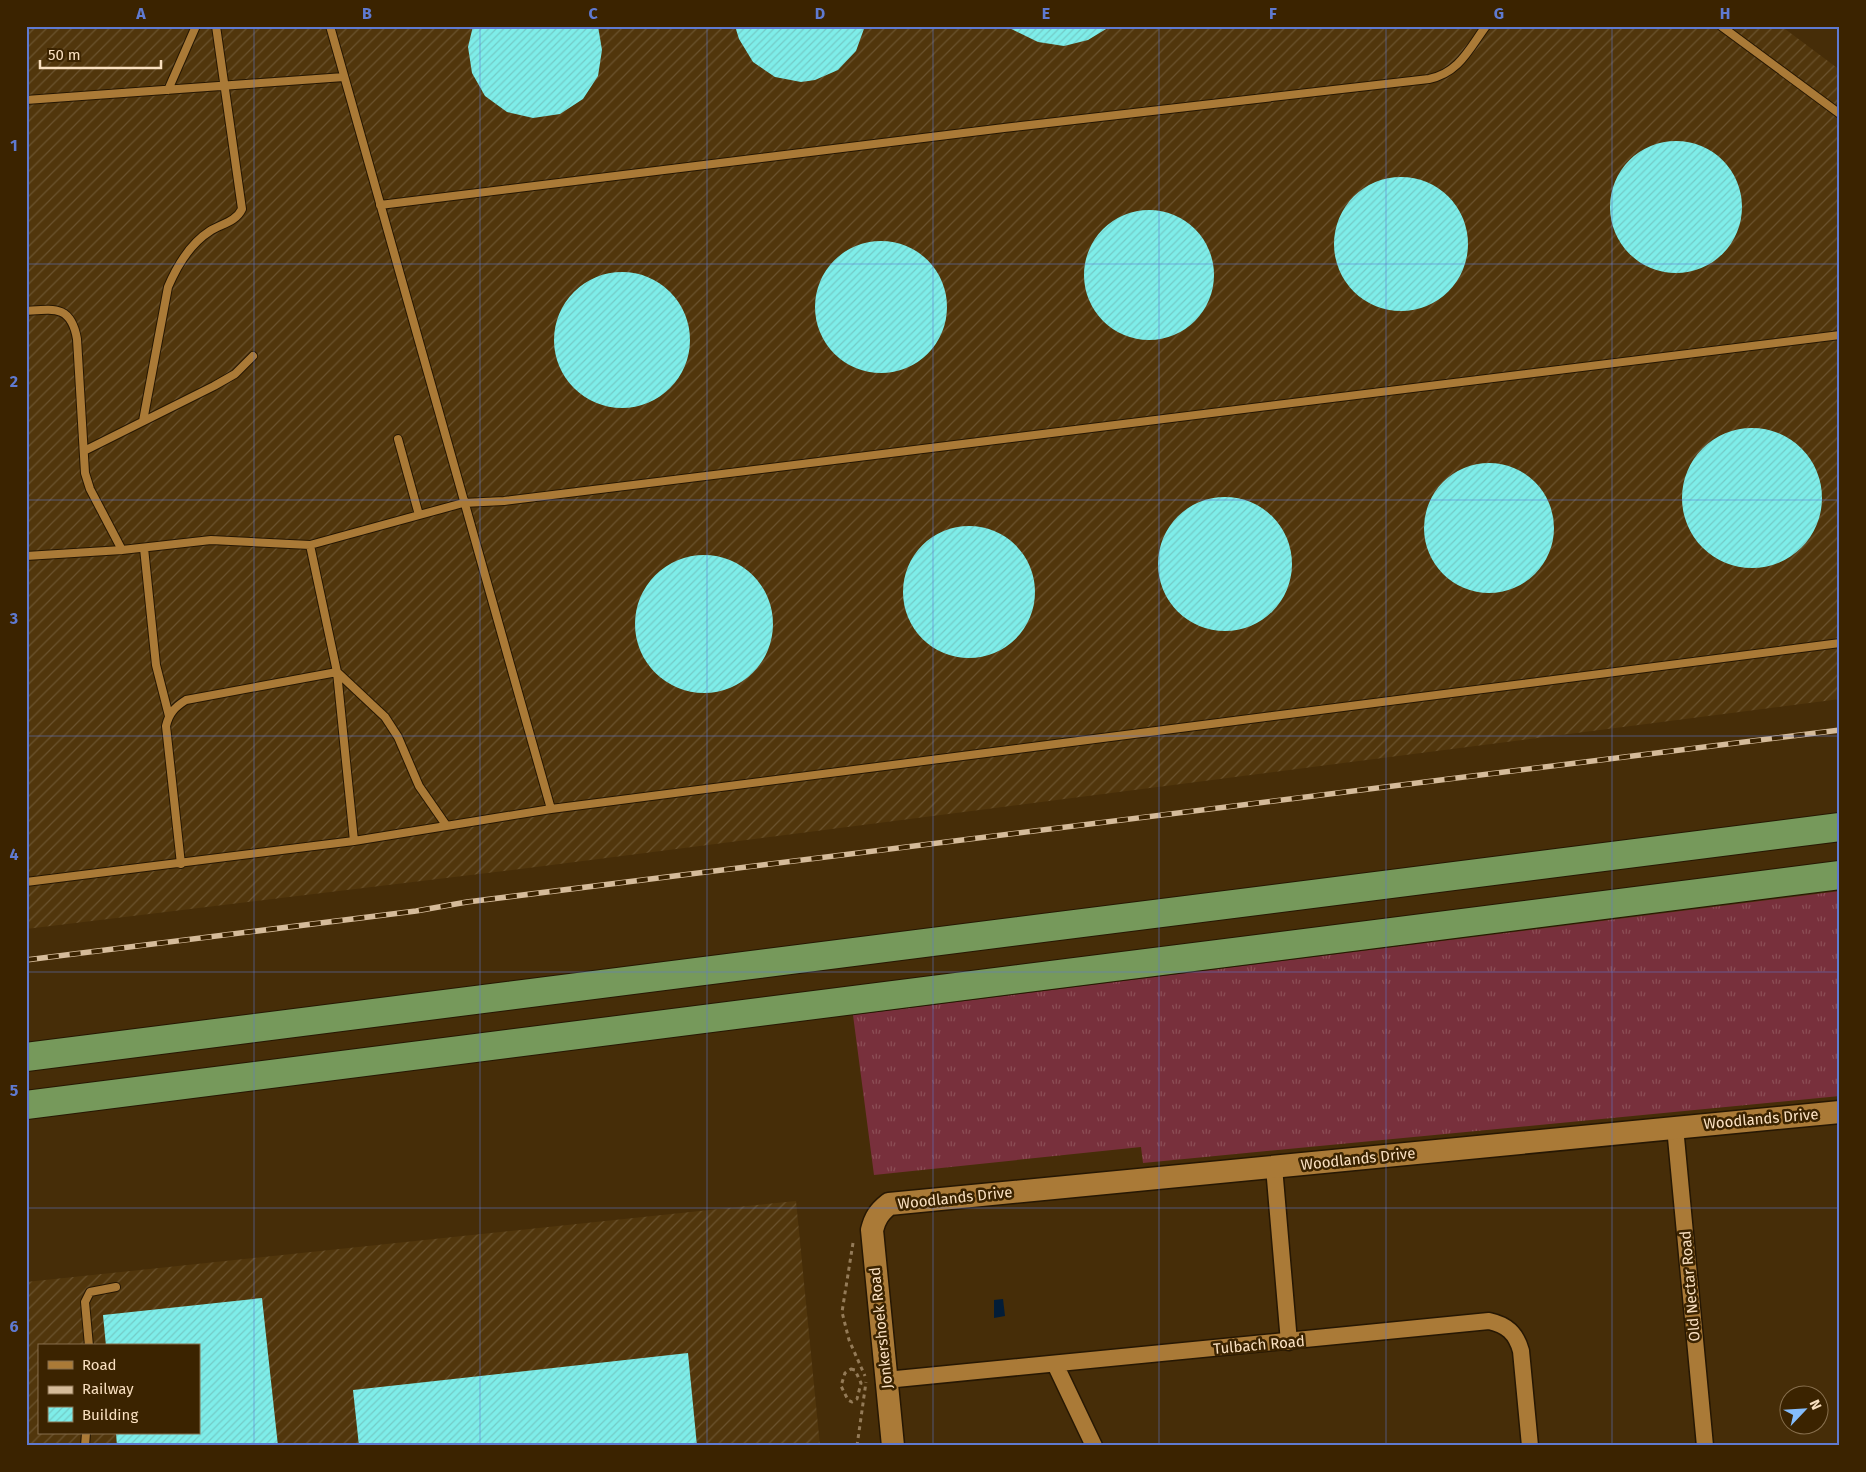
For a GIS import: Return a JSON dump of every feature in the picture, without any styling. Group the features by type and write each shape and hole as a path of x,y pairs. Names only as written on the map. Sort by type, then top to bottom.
{"highway":[{"path":"26,1058 1840,826"},
{"path":"26,1105 1840,875"}],"street":[{"name":"Woodlands Drive","path":"879,1212 889,1204 902,1202 1840,1112"},
{"name":"Old Nectar Road","path":"1675,1127 1705,1446"},
{"path":"1274,1167 1289,1342"},
{"name":"Jonkershoek Road","path":"879,1212 874,1220 872,1230 893,1446"},
{"name":"Tulbach Road","path":"886,1380 1489,1321 1506,1326 1517,1338 1521,1351 1530,1446"},
{"path":"1055,1364 1094,1446"}],"lane":[{"path":"168,90 196,26"},
{"path":"143,421 168,286 176,270 201,239 210,231 236,218 242,209 216,26"},
{"path":"330,26 463,503 551,809"},
{"path":"380,205 984,130 1428,79 1439,77 1456,67 1486,26"},
{"path":"1721,26 1840,114"},
{"path":"26,100 344,77"},
{"path":"26,312 56,310 63,312 73,324 77,339 87,481 122,550"},
{"path":"26,556 122,550 211,540 310,545 463,503 514,500 1840,334"},
{"path":"84,451 221,382 235,374 253,356"},
{"path":"398,439 419,515"},
{"path":"310,545 337,672 354,841"},
{"path":"144,548 156,665 169,716"},
{"path":"26,882 354,841 551,809 1840,643"},
{"path":"337,672 385,718 398,737 419,786 446,825"},
{"path":"181,864 166,726 169,716 176,706 186,700 337,672"},
{"path":"89,1344 85,1302 90,1292 116,1287"}],"path":[{"path":"855,1239 842,1312 848,1340 861,1364 866,1383 857,1446"},
{"path":"851,1369 855,1370 861,1383 857,1399 852,1402 848,1400 841,1386 845,1373 851,1369"}],"shaded area":[{"path":"26,26 1781,26 1840,70 1840,699 536,867 26,929"},
{"path":"796,1201 820,1446 26,1446 26,1282"}],"green space":[{"path":"1840,891 1840,1096 1143,1163 1141,1147 874,1175 853,1015"}],"water":[{"path":"1003,1299 1005,1316 994,1318 994,1300"}],"building":[{"path":"473,26 598,26 602,50 598,76 583,99 560,114 533,118 507,112 485,96 472,73 468,47"},
{"path":"735,26 865,26 856,51 838,70 815,80 801,82 775,77 753,62 739,39"},
{"path":"1005,26 1111,26 1088,40 1064,46 1038,42"},
{"path":"1676,141 1689,142 1701,146 1723,160 1737,182 1741,194 1741,220 1737,232 1723,254 1701,268 1689,272 1676,273 1663,272 1651,268 1629,254 1615,232 1611,220 1610,207 1611,194 1615,182 1629,160 1651,146 1663,142"},
{"path":"1401,177 1427,182 1438,188 1448,197 1457,207 1463,218 1468,244 1463,270 1457,281 1448,291 1438,300 1427,306 1401,311 1375,306 1364,300 1354,291 1345,281 1339,270 1334,244 1339,218 1345,207 1354,197 1364,188 1375,182"},
{"path":"1149,210 1174,215 1195,229 1209,250 1214,275 1209,300 1195,321 1174,335 1149,340 1124,335 1103,321 1089,300 1084,275 1089,250 1103,229 1124,215"},
{"path":"881,241 894,242 906,246 928,260 942,282 946,294 946,320 942,332 928,354 906,368 894,372 881,373 868,372 856,368 834,354 820,332 816,320 815,307 816,294 820,282 834,260 856,246 868,242"},
{"path":"622,272 648,277 670,292 685,314 690,340 685,366 670,388 648,403 622,408 596,403 574,388 559,366 554,340 559,314 574,292 596,277"},
{"path":"1752,428 1779,434 1791,440 1801,449 1810,459 1816,471 1822,498 1816,525 1810,537 1801,547 1791,556 1779,562 1752,568 1725,562 1713,556 1703,547 1694,537 1688,525 1682,498 1688,471 1694,459 1703,449 1713,440 1725,434"},
{"path":"1489,463 1514,468 1535,482 1549,503 1554,528 1549,553 1535,574 1514,588 1489,593 1464,588 1443,574 1429,553 1424,528 1429,503 1443,482 1464,468"},
{"path":"1225,497 1251,502 1273,516 1287,538 1292,564 1287,590 1273,612 1251,626 1225,631 1199,626 1177,612 1163,590 1158,564 1163,538 1177,516 1199,502"},
{"path":"969,526 982,527 994,531 1016,545 1030,567 1034,579 1034,605 1030,617 1016,639 994,653 982,657 969,658 956,657 944,653 922,639 908,617 904,605 903,592 904,579 908,567 922,545 944,531 956,527"},
{"path":"704,555 730,561 742,567 752,576 761,586 767,598 773,624 767,650 761,662 752,672 742,681 730,687 704,693 678,687 666,681 656,672 647,662 641,650 635,624 641,598 647,586 656,576 666,567 678,561"},
{"path":"262,1298 278,1446 117,1446 116,1434 200,1434 200,1344 106,1344 103,1315"},
{"path":"688,1353 697,1446 359,1446 353,1390"}],"railway":[{"path":"26,960 416,911 467,902 1840,730"}]}
